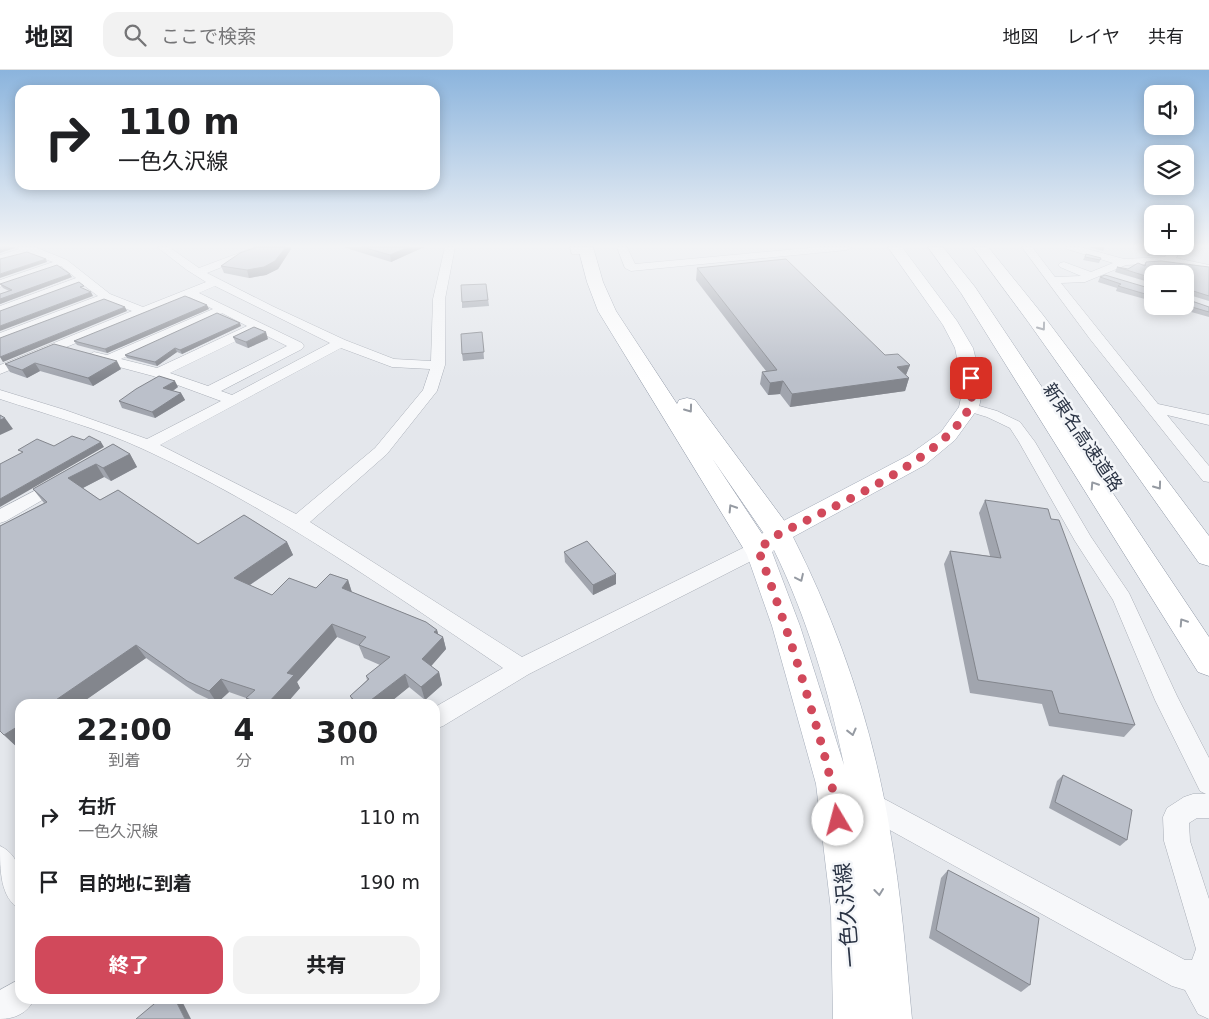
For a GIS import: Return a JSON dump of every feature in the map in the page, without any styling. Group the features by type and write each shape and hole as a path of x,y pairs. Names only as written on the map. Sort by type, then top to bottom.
{"highway":[{"path":"599,291 607,311 768,542"},
{"path":"969,291 1209,663"},
{"name":"新東名高速道路","path":"985,291 1138,519 1209,630"},
{"name":"新東名高速道路","path":"1014,291 1209,556"}],"main road":[{"path":"768,542 917,460 948,436 969,407 973,388 964,348 951,325 927,291"},
{"name":"一色久沢線","path":"768,542 808,595 834,666 851,728 868,804 882,910 891,1019"},
{"name":"一色久沢線","path":"768,542 786,626 833,784 850,910 854,1019"}],"street":[{"path":"0,310 51,291"},
{"path":"99,291 106,297 142,311"},
{"path":"233,291 340,343 392,363 438,365"},
{"path":"297,523 381,451 430,391 438,365 441,291"},
{"path":"1061,291 1209,477"},
{"path":"4,366 189,292 296,346 210,391"},
{"path":"0,338 106,297"},
{"path":"107,360 222,309"},
{"path":"158,373 256,327"},
{"path":"116,449 140,442 233,400 340,343"},
{"path":"58,346 158,373 233,400"},
{"path":"0,394 140,442 297,523 323,538 521,668"},
{"path":"969,407 992,414 1015,425 1027,442 1084,541 1122,598 1167,700 1209,783"},
{"path":"1154,408 1209,420"},
{"path":"0,517 75,474"},
{"path":"440,716 521,668 768,542"},
{"path":"868,804 1183,975 1201,964 1209,1003"},
{"path":"1209,806 1193,806 1176,817 1177,841 1209,945"},
{"path":"0,860 15,886"},
{"path":"0,1009 15,998"}],"building":[{"path":"8,291 22,291 0,299 0,294"},
{"path":"54,291 91,292 0,326 0,311"},
{"path":"461,291 487,291 488,300 462,302"},
{"path":"715,291 819,291 885,355 898,354 910,365 897,367 909,378 792,394 783,381 770,383 762,372 777,370"},
{"path":"1194,291 1209,291 1209,296"},
{"path":"185,296 207,305 105,349 74,341"},
{"path":"104,299 125,307 0,357 0,338"},
{"path":"1194,302 1209,307 1209,312 1194,308"},
{"path":"217,313 240,323 180,350 175,348 155,362 125,355"},
{"path":"254,327 266,332 246,342 233,337"},
{"path":"482,332 484,352 462,354 461,334"},
{"path":"54,344 117,361 88,378 35,363 22,370 5,364"},
{"path":"159,376 175,381 163,388 181,393 152,412 119,401 136,389"},
{"path":"72,436 84,440 89,436 101,442 0,499 0,464 23,452 18,450 37,439 54,446"},
{"path":"113,444 130,454 103,468 96,464 68,478 100,500 118,490 198,544 244,515 287,542 234,578 272,595 289,578 316,588 330,574 348,580 342,588 426,622 437,630 434,632 443,637 422,659 439,672 421,687 405,674 372,699 353,699 350,696 369,679 366,676 390,657 359,645 366,637 332,624 287,673 294,675 272,699 249,699 246,698 255,690 221,679 209,691 187,681 136,645 57,699 15,699 15,728 4,735 0,731 0,526 47,502 33,489"},
{"path":"985,500 1048,509 1051,519 1059,520 1135,725 1059,713 1052,691 978,680 950,551 1001,558"},
{"path":"587,541 616,574 593,585 564,552"},
{"path":"1063,775 1132,810 1127,840 1055,802"},
{"path":"948,870 1039,918 1030,985 936,930"},
{"path":"154,1004 178,1004 185,1019 136,1019"}],"route":[{"path":"838,820 833,784 814,718 786,626 758,549 779,534 917,460 948,436 969,407 973,388 971,378"}]}
